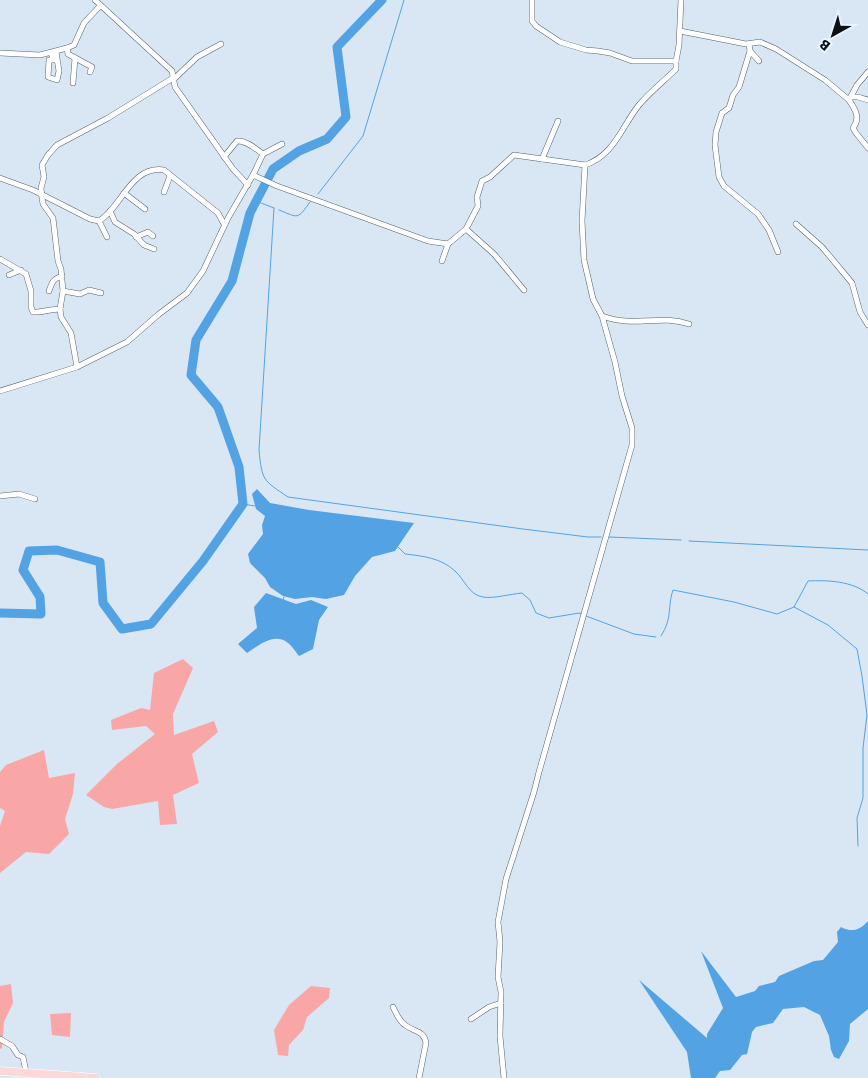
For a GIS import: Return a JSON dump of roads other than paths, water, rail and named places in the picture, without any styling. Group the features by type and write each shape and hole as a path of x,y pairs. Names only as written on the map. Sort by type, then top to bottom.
{"main road":[{"path":"0,1071 96,1078"}],"street":[{"path":"95,0 172,71 175,87 224,157 248,186"},
{"path":"532,0 532,21 560,42 586,50 610,53 632,61 676,61"},
{"path":"442,261 448,244 466,229 478,206 477,197 482,181 490,177 514,155 585,165 596,160 615,143 639,105 676,69 682,0"},
{"path":"0,53 40,55 74,45 84,23 100,6"},
{"path":"680,31 749,44 760,42 783,52 825,80 849,100 858,118 853,128 868,148"},
{"path":"77,367 71,333 61,317 62,276 58,261 55,223 52,214 43,204 44,176 42,165 53,148 173,79 197,57 221,44"},
{"path":"749,44 750,51 739,87 733,95 729,108 722,113 715,137 719,177 722,184 758,214 769,230 778,252"},
{"path":"67,48 68,54 92,67 90,72"},
{"path":"750,51 759,61"},
{"path":"54,52 59,72 58,80 48,77 49,60 54,60 54,52"},
{"path":"73,83 74,58"},
{"path":"849,100 857,85 868,72"},
{"path":"849,100 851,97 858,96 868,100"},
{"path":"542,159 558,121"},
{"path":"224,157 237,141 241,140 263,154"},
{"path":"0,391 77,367 127,342 187,292 203,271 224,224 248,186 263,154 282,144"},
{"path":"504,1078 500,1036 501,992 498,977 500,942 498,922 506,879 534,792 632,445 632,428 622,396 615,362 602,316 593,299 584,260 582,221 585,165"},
{"path":"99,221 110,211 137,177 150,171 164,170 218,213 224,224"},
{"path":"254,175 277,186 428,241 448,244"},
{"path":"164,192 170,176"},
{"path":"0,178 42,194 90,219 99,221"},
{"path":"124,193 145,209"},
{"path":"110,211 115,222 144,245 154,249"},
{"path":"99,221 106,237"},
{"path":"796,224 822,247 852,283 860,312 868,325"},
{"path":"466,229 494,254 524,290"},
{"path":"136,237 148,232 152,233 153,236"},
{"path":"0,259 27,275 33,312 60,309"},
{"path":"9,275 21,270"},
{"path":"49,291 52,282 62,276"},
{"path":"63,291 80,294 89,290 101,293"},
{"path":"602,316 623,322 670,320 689,324"},
{"path":"0,496 19,494 35,499"},
{"path":"471,1018 489,1007 501,1003"},
{"path":"393,1007 402,1022 422,1033 426,1039 419,1078"},
{"path":"0,1039 12,1046 18,1055 23,1057 26,1072"}],"water":[{"path":"257,489 270,503 309,510 414,523 395,551 372,557 355,576 344,595 326,599 312,597 295,599 283,596 270,587 265,578 250,563 248,554 263,534 262,525 265,516 256,509 252,494"},
{"path":"266,593 296,604 311,600 328,607 319,620 313,649 299,656 288,643 283,640 272,639 247,653 238,644 257,628 254,607"},
{"path":"868,921 868,1009 850,1024 849,1041 839,1059 834,1057 829,1036 820,1015 804,1007 783,1009 773,1023 756,1027 752,1032 747,1054 742,1055 730,1070 720,1071 715,1078 691,1078 687,1052 639,980 707,1038 707,1034 723,1008 701,951 736,997 755,991 759,986 775,982 779,976 814,961 823,960 838,942 837,932 841,927 856,930"}],"waterway":[{"path":"0,613 41,614 40,597 23,570 29,551 57,550 100,562 103,603 122,629 151,624 203,561 243,504 239,467 218,407 191,375 196,340 232,281 250,213 273,169 299,151 327,139 346,117 337,47 382,0"},
{"path":"318,194 363,136 404,0"},
{"path":"256,201 274,208"},
{"path":"279,210 297,216 300,215 310,202"},
{"path":"274,208 259,450 261,468 265,479 288,497 523,529 601,537"},
{"path":"243,504 255,506"},
{"path":"609,537 681,540"},
{"path":"689,541 868,550"},
{"path":"398,547 405,554 432,558 444,563 478,596 491,597 522,593 530,600 536,613 549,618 582,614"},
{"path":"661,636 667,623 673,590 734,602 777,614 794,607 808,581 831,581 847,584 855,586 868,594"},
{"path":"794,607 828,625 857,649 867,715 863,748 863,798 857,818 858,846"},
{"path":"586,616 634,634 656,637"}]}
